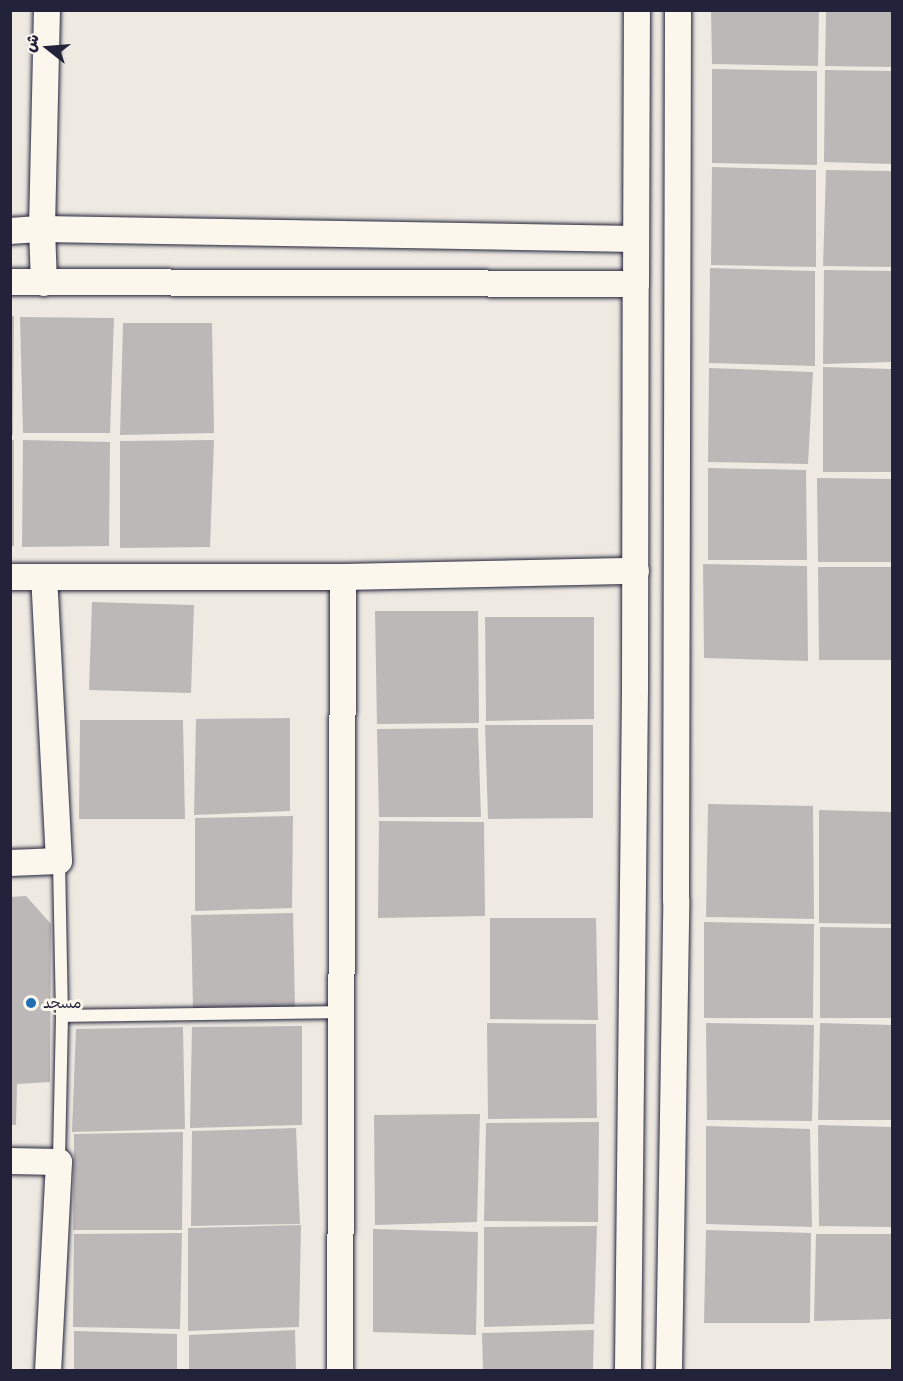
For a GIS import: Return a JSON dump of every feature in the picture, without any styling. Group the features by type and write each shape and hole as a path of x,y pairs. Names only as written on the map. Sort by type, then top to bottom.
{"street":[{"path":"44,283 42,229 46,10"},
{"path":"628,1371 636,571 637,10"},
{"path":"669,1371 676,900 678,10"},
{"path":"10,231 42,229 636,238"},
{"path":"10,282 636,284"},
{"path":"10,577 343,577 636,571"},
{"path":"340,1371 343,577"},
{"path":"10,862 58,861 44,578"},
{"path":"10,1161 59,1162 48,1371"}],"lane":[{"path":"58,861 62,1016 59,1162"},
{"path":"62,1016 341,1012"}],"building":[{"path":"711,10 819,10 818,66 712,64"},
{"path":"826,10 892,10 892,67 825,66"},
{"path":"712,69 817,71 817,165 712,163"},
{"path":"825,70 892,71 892,164 824,162"},
{"path":"712,167 816,170 816,267 711,265"},
{"path":"826,170 892,171 892,267 823,266"},
{"path":"710,268 815,271 815,366 709,363"},
{"path":"824,270 892,271 892,362 823,364"},
{"path":"10,316 14,316 13,435 10,435"},
{"path":"20,317 114,318 110,433 23,433"},
{"path":"123,323 212,323 214,433 120,435"},
{"path":"823,367 892,369 892,472 823,472"},
{"path":"709,368 813,372 808,464 708,462"},
{"path":"10,440 14,440 14,546 10,546"},
{"path":"23,440 110,442 109,546 22,547"},
{"path":"214,440 210,547 120,548 120,441"},
{"path":"708,468 806,470 807,560 708,560"},
{"path":"817,478 892,479 892,562 818,562"},
{"path":"703,564 807,566 808,661 704,658"},
{"path":"818,567 892,567 892,660 819,660"},
{"path":"92,602 194,605 191,693 89,690"},
{"path":"375,611 478,611 479,723 377,724"},
{"path":"485,617 594,617 594,719 486,721"},
{"path":"290,718 290,811 194,815 196,719"},
{"path":"80,720 183,720 185,819 79,819"},
{"path":"485,725 593,725 593,818 488,819"},
{"path":"478,728 481,817 379,817 377,729"},
{"path":"708,804 813,806 814,919 706,917"},
{"path":"819,810 892,812 892,924 819,923"},
{"path":"293,816 292,908 195,911 195,818"},
{"path":"379,821 484,822 485,916 378,918"},
{"name":"مسجد","path":"26,896 51,924 50,1082 17,1084 16,1125 10,1125 10,897"},
{"path":"293,913 295,1008 193,1009 191,915"},
{"path":"490,918 596,918 598,1020 490,1019"},
{"path":"704,922 814,924 813,1018 704,1018"},
{"path":"820,927 892,928 892,1018 820,1018"},
{"path":"487,1023 596,1024 597,1118 488,1119"},
{"path":"706,1023 814,1025 812,1121 707,1120"},
{"path":"820,1023 892,1025 892,1120 818,1120"},
{"path":"302,1026 302,1125 190,1128 192,1027"},
{"path":"183,1027 185,1129 72,1132 76,1029"},
{"path":"480,1114 477,1222 375,1225 374,1115"},
{"path":"599,1122 598,1222 484,1221 486,1123"},
{"path":"818,1125 892,1127 892,1227 819,1226"},
{"path":"706,1126 810,1129 812,1227 706,1224"},
{"path":"296,1128 300,1224 191,1226 192,1131"},
{"path":"183,1132 182,1230 73,1230 74,1134"},
{"path":"301,1225 299,1327 188,1331 188,1228"},
{"path":"597,1226 594,1324 484,1327 484,1227"},
{"path":"373,1229 478,1232 476,1335 373,1332"},
{"path":"706,1230 811,1233 810,1323 704,1323"},
{"path":"182,1233 180,1329 73,1327 74,1234"},
{"path":"816,1234 892,1234 892,1319 814,1321"},
{"path":"295,1330 296,1370 189,1370 189,1335"},
{"path":"594,1330 593,1370 483,1370 482,1333"},
{"path":"74,1331 177,1334 177,1370 74,1370"}],"place":[{"name":"مسجد","path":"31,1003"}]}
